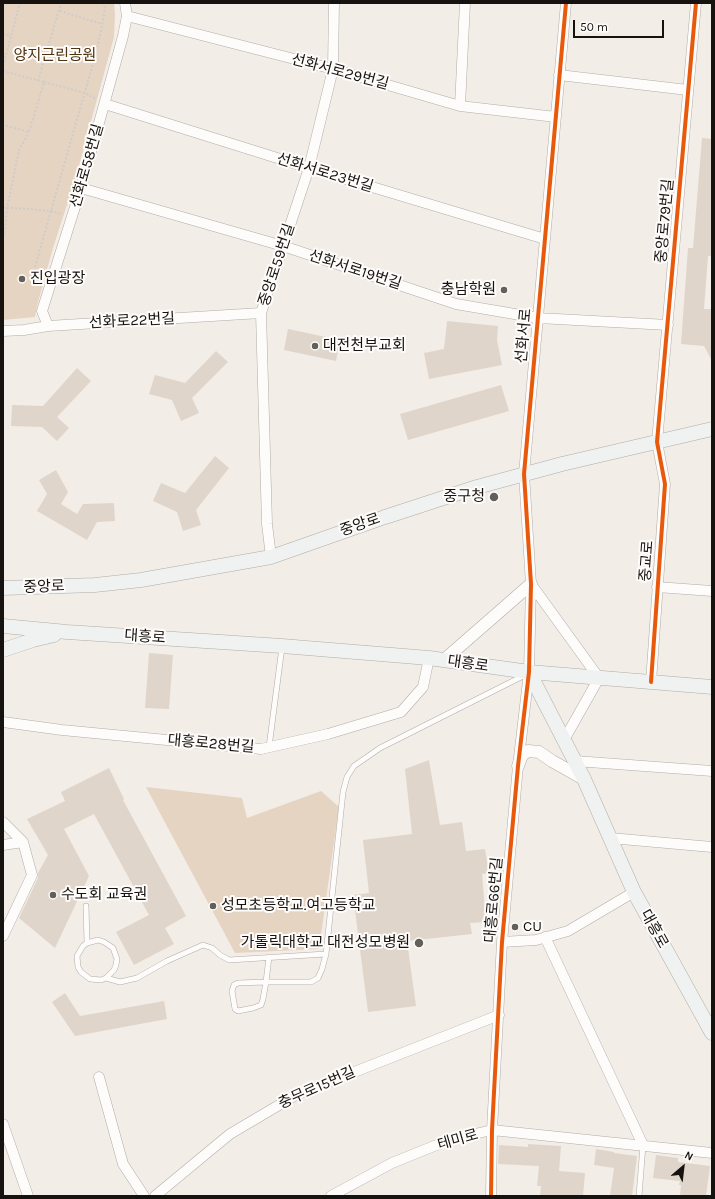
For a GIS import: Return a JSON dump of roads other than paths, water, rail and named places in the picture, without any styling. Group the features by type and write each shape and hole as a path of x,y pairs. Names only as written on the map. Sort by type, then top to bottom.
{"main road":[{"name":"중앙로","path":"3,588 110,584 271,557 476,487 712,429"},
{"name":"대흥로","path":"3,626 429,658 529,672 584,779 634,892 712,1033"},
{"path":"3,650 33,640 67,632"},
{"path":"529,672 712,687"}],"street":[{"name":"선화로58번길","path":"48,326 42,311 81,188 105,104 123,36 127,16 126,3"},
{"name":"중앙로59번길","path":"271,557 267,524 261,313 309,168 333,69 334,3"},
{"path":"460,106 465,3"},
{"name":"선화서로","path":"529,672 532,584 524,474 566,3"},
{"name":"중앙로79번길","path":"657,442 696,3"},
{"name":"선화서로29번길","path":"127,16 333,69 460,106 556,117"},
{"path":"559,75 688,90"},
{"name":"선화서로23번길","path":"105,104 309,168 545,239"},
{"name":"선화서로19번길","path":"81,188 283,246 456,304 538,318 668,325"},
{"name":"선화로22번길","path":"3,331 24,330 48,326 261,313"},
{"name":"중교로","path":"651,682 665,484 657,442"},
{"path":"444,660 532,584 599,678 564,740"},
{"path":"657,587 712,591"},
{"name":"대흥로28번길","path":"3,722 261,749 328,734 401,712 423,687 429,658"},
{"name":"대흥로66번길","path":"491,1196 492,1130 502,942 518,766 529,672"},
{"path":"518,766 522,755 528,751 538,752 584,779"},
{"path":"575,761 712,771"},
{"path":"3,822 23,842 32,875 3,936"},
{"path":"610,838 712,847"},
{"path":"3,845 23,842"},
{"path":"502,942 536,940 568,931 634,892"},
{"path":"545,938 643,1145"},
{"name":"충무로15번길","path":"155,1196 230,1134 296,1095 499,1015"},
{"path":"99,1077 123,1164 144,1196"},
{"path":"3,1124 28,1196"},
{"name":"테미로","path":"331,1196 399,1160 449,1140 492,1130 712,1153"}],"lane":[{"path":"269,747 282,646"},
{"path":"268,957 266,982 261,1004 254,1008 238,1011 234,1009 232,991 234,985 238,983 266,982 311,982 318,978 326,954 344,792 347,777 354,766 380,748 529,672"},
{"path":"86,906 87,943"},
{"path":"106,978 114,970 116,965 117,959 113,948 98,940 87,943 83,946 77,956 78,967 85,976 95,980 106,978 120,982 137,978 167,961 203,945 212,948 229,960 326,954"},
{"path":"639,1196 643,1145"}],"place":[{"name":"진입광장","path":"22,279"},
{"name":"충남학원","path":"504,290"},
{"name":"대전천부교회","path":"315,346"},
{"name":"중구청","path":"494,497"},
{"name":"수도회 교육권","path":"53,895"},
{"name":"성모초등학교.여고등학교","path":"213,906"},
{"name":"CU","path":"515,927"},
{"name":"가톨릭대학교 대전성모병원","path":"419,943"}],"park label":[{"name":"양지근린공원","path":"55,56"}]}
